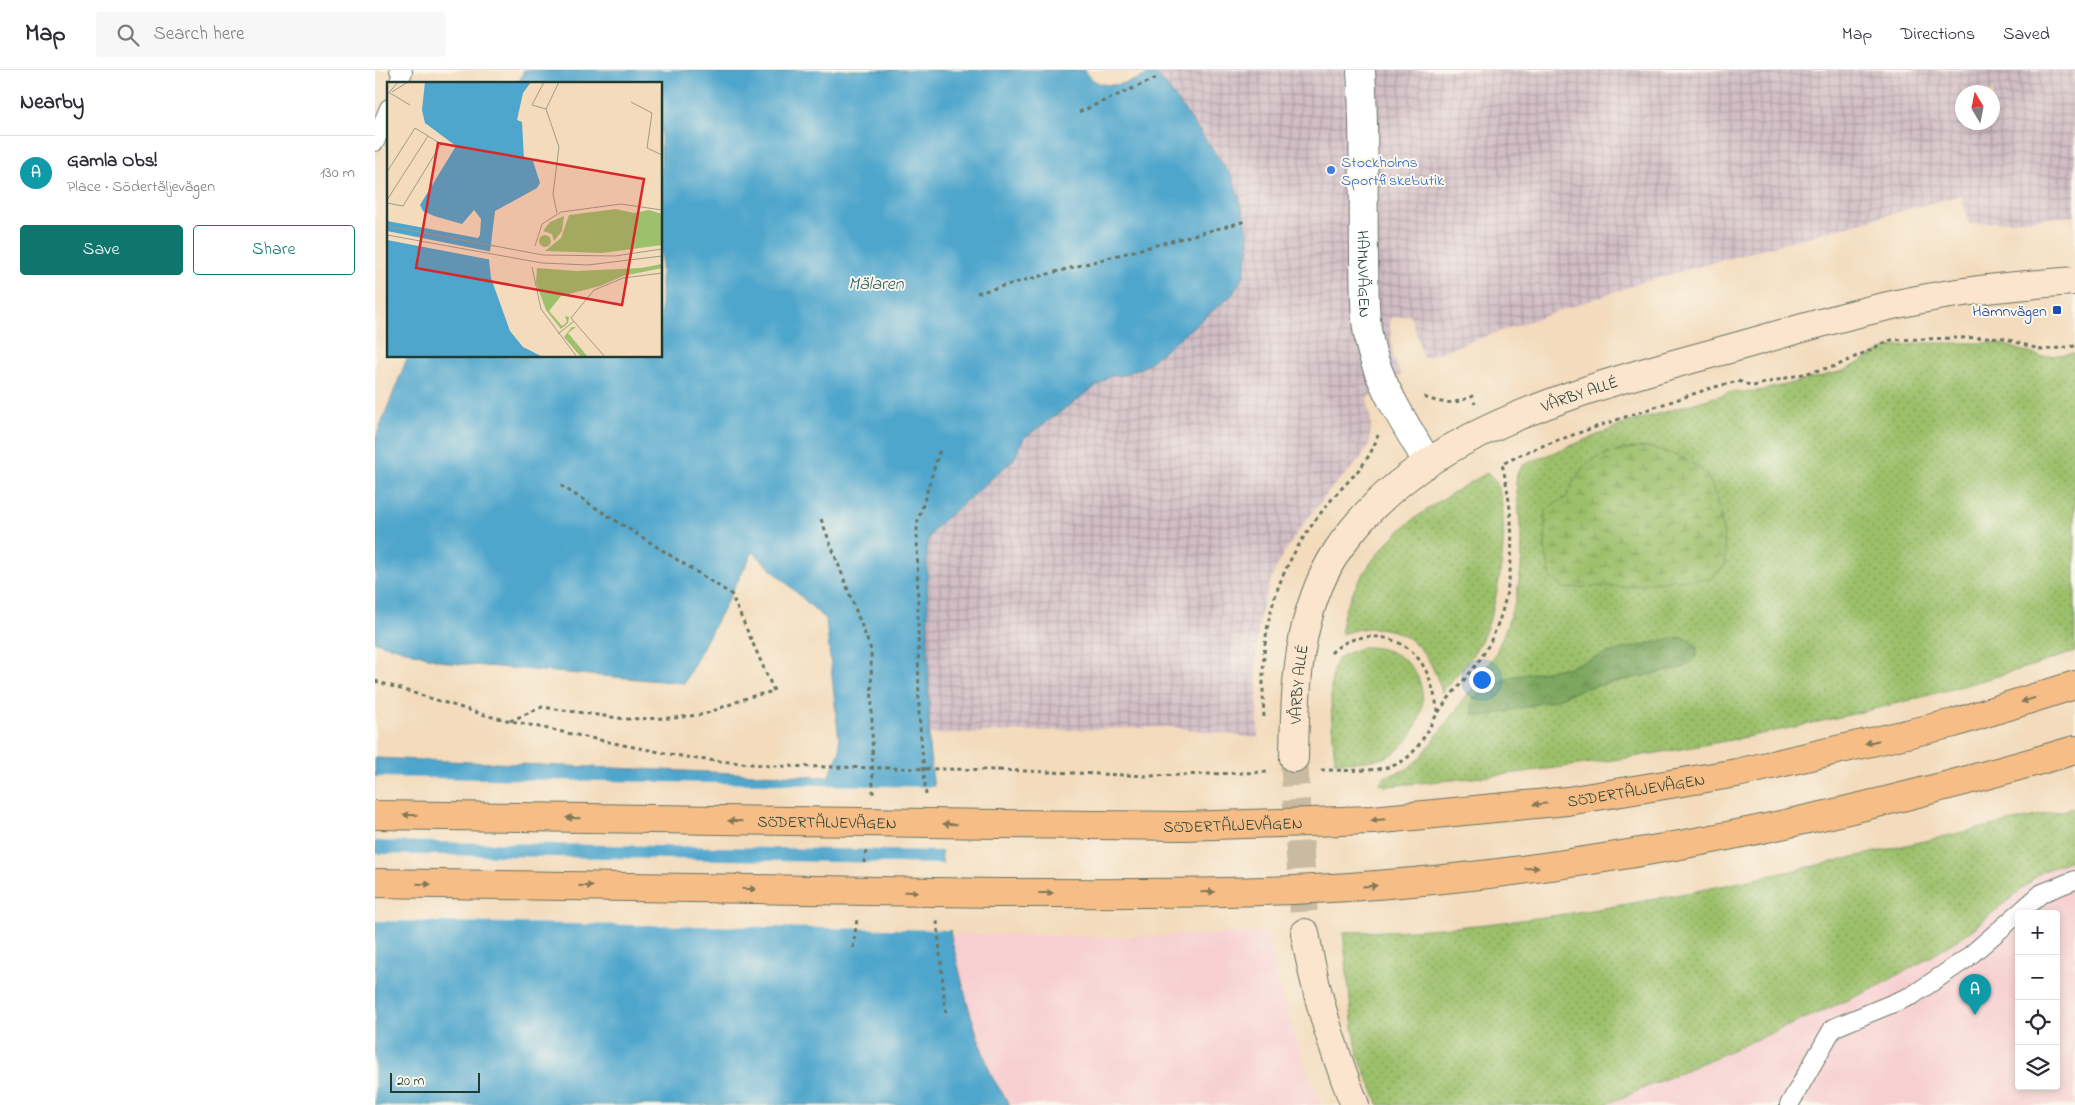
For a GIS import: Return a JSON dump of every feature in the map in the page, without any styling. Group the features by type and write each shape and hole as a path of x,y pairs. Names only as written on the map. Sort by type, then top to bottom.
{"highway":[{"name":"SÖDERTÄLJEVÄGEN","path":"375,815 1183,826 1373,820 1567,801 1756,768 1954,723 2075,686"},
{"path":"375,883 997,893 1188,893 1375,886 1569,864 1750,833 1969,781 2075,750"}],"street":[{"name":"HAMNVÄGEN","path":"1361,70 1365,130 1363,227 1365,318 1374,361 1391,397 1428,463"},
{"name":"VÅRBY ALLÉ","path":"1283,765 1294,711 1301,646 1308,616 1325,571 1351,532 1366,514 1403,480 1455,446 1527,413 1662,367 1923,299 2016,286 2075,281"},
{"path":"1305,933 1321,1011 1355,1105"}],"lane":[{"path":"399,70 403,72 400,82"},
{"path":"375,142 387,113"},
{"path":"1789,1105 1833,1028 1913,995 1966,959 2042,893 2075,880"}],"path":[{"path":"1079,112 1159,77"},
{"path":"977,293 1246,221"},
{"path":"1319,770 1388,768 1401,763 1412,752 1438,712 1484,654 1493,637 1501,613 1509,573 1511,551 1509,502 1502,464 1584,431 1711,388 1738,381 1753,386 1836,366 1891,340 1990,337 2003,338 2042,350 2075,346"},
{"path":"927,803 919,715 917,524 939,449"},
{"path":"509,721 542,707 625,720 674,718 705,714 749,697 775,691 731,594 560,485"},
{"path":"821,519 871,650 873,798"},
{"path":"1329,655 1341,644 1365,637 1384,638 1401,644 1417,657 1424,668 1438,712"},
{"path":"375,681 509,721 697,760 773,766 999,770 1149,776 1283,765"},
{"path":"863,873 867,845"},
{"path":"853,948 858,911"},
{"path":"937,920 946,1017"}],"shaded area":[{"path":"1154,70 2075,70 2075,216 1969,224 1961,195 1646,281 1423,358 1410,314 1389,319 1393,357 1401,375 1367,398 1371,424 1369,445 1358,462 1333,486 1301,527 1281,557 1269,585 1260,615 1256,648 1258,738 1170,727 929,734 927,549 929,537 945,517 1014,459 1024,438 1110,376 1123,375 1244,275 1249,244 1246,221 1173,95"},
{"path":"2075,827 2075,1105 1463,1105"},
{"path":"1268,933 1281,996 1320,1105 1011,1105 992,1077 980,1044 967,1002 951,936 958,934 1113,937"}],"green space":[{"path":"1924,343 1998,343 2042,357 2075,353 2075,652 1991,678 1906,701 1735,739 1561,767 1474,778 1386,786 1379,783 1385,777 1407,769 1420,758 1480,678 1496,653 1516,599 1521,569 1522,542 1516,483 1517,474 1523,465 1627,423 1732,392 1758,391 1844,371 1888,347"},
{"path":"1645,447 1669,453 1687,461 1695,465 1707,476 1715,495 1721,520 1725,545 1725,566 1710,579 1669,580 1626,587 1592,586 1566,589 1551,579 1545,548 1545,512 1553,504 1566,498 1579,473 1596,459 1617,451"},
{"path":"1487,473 1497,484 1503,519 1503,541 1498,586 1481,641 1468,661 1442,693 1436,675 1419,647 1394,631 1378,628 1361,629 1342,634 1343,618 1350,599 1364,572 1393,537 1427,509"},
{"path":"1677,637 1690,639 1697,647 1696,657 1686,667 1582,689 1555,700 1486,716 1474,715 1472,706 1474,698 1510,677 1569,667 1611,652"},
{"path":"1362,647 1381,649 1396,654 1409,664 1417,676 1422,690 1422,706 1417,723 1408,739 1394,753 1375,760 1335,762 1331,692 1334,666 1340,657"},
{"path":"2075,808 2075,858 2042,872 1972,930 1929,958 1871,990 1605,1105 1379,1105 1358,1055 1352,1020 1343,932 1436,928 1528,919 1620,905 1802,869"}],"water":[{"name":"Mälaren","path":"524,70 1085,70 1091,78 1099,83 1117,85 1154,72 1166,85 1233,178 1246,221 1249,244 1244,275 1232,295 1145,366 1123,375 1110,376 1024,438 1014,459 936,527 929,537 927,549 929,747 951,936 967,1002 980,1044 992,1077 1010,1105 375,1105 375,758 828,777 840,751 826,620 753,552 684,683 449,663 375,642 375,439 407,358 663,358 663,82 519,82"}],"pier":[{"path":"375,777 936,787 943,851 375,841"},
{"path":"375,854 945,864 953,930 375,921"}],"tunnel":[{"path":"1294,758 1305,933"}],"place":[{"name":"Stockholms Sportfiskebutik","path":"1331,170"},
{"name":"Hamnvägen","path":"2057,310"},
{"name":"Gamla Obs!","path":"1975,1015"}]}
